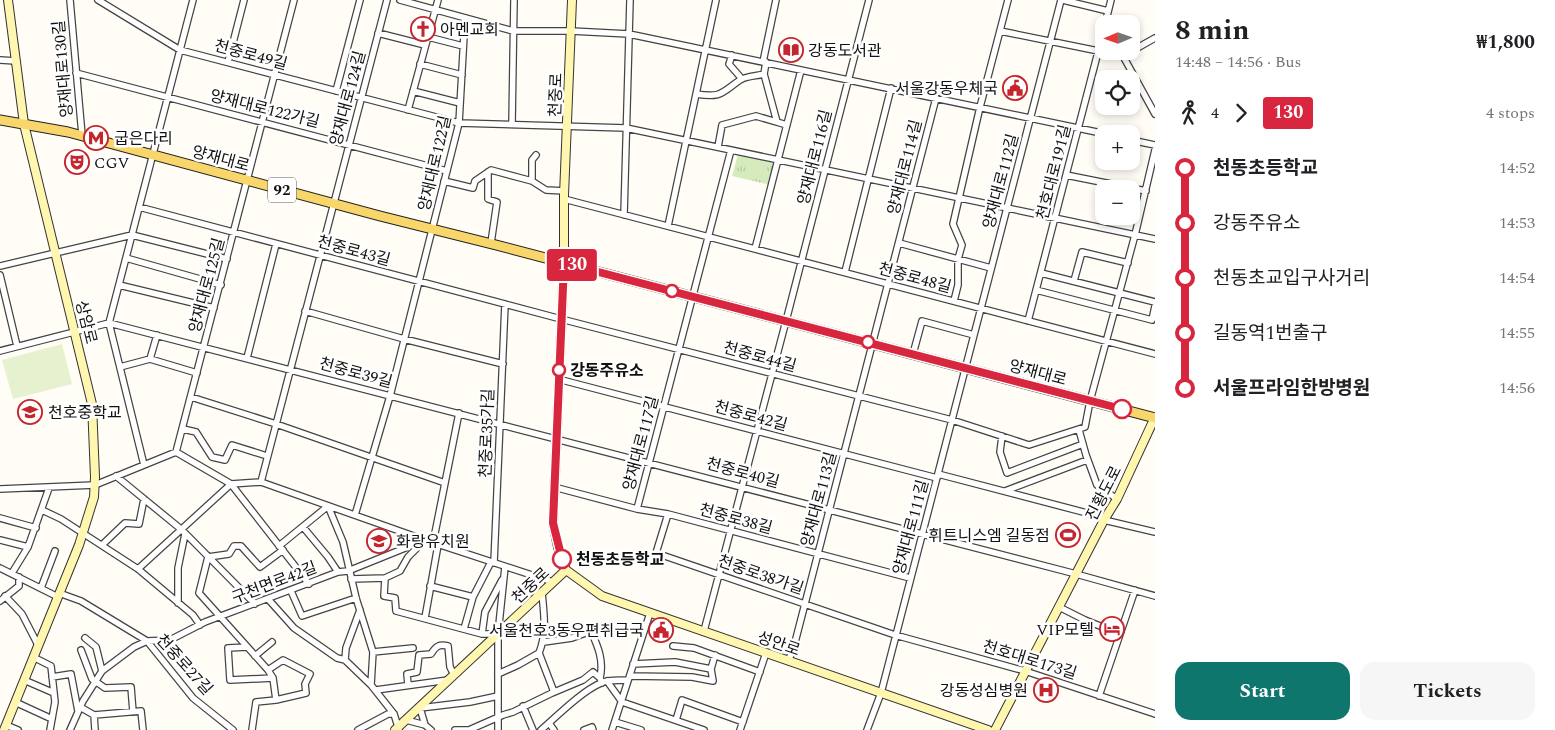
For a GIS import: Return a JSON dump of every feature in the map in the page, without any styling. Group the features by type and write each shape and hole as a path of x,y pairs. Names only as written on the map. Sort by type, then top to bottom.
{"main road":[{"name":"양재대로","path":"0,120 82,136 152,154 334,204 491,243 1155,418"}],"street":[{"name":"상암로","path":"8,0 24,124 92,404 95,484 94,497 83,533 5,728 18,730"},
{"name":"양재대로130길","path":"70,0 82,136"},
{"name":"천중로49길","path":"98,0 180,50 459,123 626,128 1155,239"},
{"path":"144,465 109,323 193,0"},
{"path":"228,62 244,0"},
{"name":"양재대로125길","path":"176,452 294,0"},
{"path":"336,91 360,0"},
{"name":"양재대로124길","path":"261,482 387,0"},
{"path":"400,0 411,1 435,10 513,31 629,34 1095,131"},
{"path":"408,110 438,0"},
{"path":"512,124 514,0"},
{"name":"천중로","path":"397,729 566,570 558,547 553,523 564,263 564,199 572,0"},
{"path":"624,214 630,0"},
{"path":"668,226 716,0"},
{"path":"776,0 764,74 777,122"},
{"name":"양재대로116길","path":"704,631 869,0"},
{"path":"954,301 958,285 958,259 962,245 953,224 980,107 1008,0"},
{"path":"1062,0 1108,12"},
{"name":"양재대로112길","path":"965,368 1062,0"},
{"path":"1107,15 1111,0"},
{"name":"양재대로122길","path":"355,515 390,396 459,123 465,18"},
{"path":"1000,31 1095,50"},
{"path":"378,33 425,46"},
{"path":"428,37 464,46"},
{"path":"1140,46 1155,38"},
{"path":"732,55 729,64 742,79"},
{"path":"0,60 16,62"},
{"name":"천호대로191길","path":"1028,320 1096,60"},
{"path":"1125,60 1155,114"},
{"path":"420,64 462,75"},
{"path":"755,249 801,70"},
{"name":"양재대로122가길","path":"76,73 447,171"},
{"path":"696,94 712,96 720,94 732,88 742,79 764,74"},
{"path":"845,272 891,88"},
{"name":"양재대로122길","path":"413,90 460,103"},
{"name":"양재대로114길","path":"873,344 936,98"},
{"path":"718,147 722,125 756,116 787,125"},
{"path":"1140,142 1155,145"},
{"path":"692,296 731,150"},
{"path":"1118,499 1097,485 1087,460 1079,430 1086,427 1090,401 1128,263 1155,150"},
{"path":"532,181 532,160 536,155"},
{"path":"444,181 473,188 475,181 492,170 532,181 546,190 565,191"},
{"path":"488,172 488,199 497,202 491,243"},
{"path":"1066,175 1146,192"},
{"name":"천중로48길","path":"564,199 1155,354"},
{"name":"천중로43길","path":"139,207 561,319"},
{"path":"0,266 132,235 227,259"},
{"path":"898,243 991,268"},
{"path":"246,358 276,244"},
{"path":"1074,281 1082,252 1128,263"},
{"path":"126,258 220,284"},
{"path":"1036,290 1152,320 1155,304 1041,272"},
{"path":"0,275 17,346"},
{"path":"119,285 214,308"},
{"name":"양재대로117길","path":"636,509 692,296"},
{"name":"천중로35가길","path":"493,563 505,304"},
{"path":"305,311 503,364"},
{"name":"천중로44길","path":"561,319 952,420 1029,445 1079,430"},
{"path":"913,354 922,322 974,335"},
{"name":"천중로39길","path":"0,350 109,323 556,438"},
{"path":"150,359 156,335"},
{"name":"양재대로113길","path":"788,661 793,650 873,344"},
{"path":"120,367 150,359 197,373"},
{"name":"양재대로111길","path":"867,730 881,693 965,368"},
{"name":"천중로42길","path":"558,380 844,454 1004,491 1155,532"},
{"path":"191,397 276,424 445,483"},
{"path":"425,618 445,483 459,413"},
{"name":"진황도로","path":"995,730 1105,519 1118,499 1155,418"},
{"path":"182,429 196,432 212,458 225,460 232,445 267,456"},
{"path":"1002,436 1000,452 1008,473 1083,444"},
{"name":"천중로40길","path":"556,438 1155,596"},
{"path":"0,489 49,488 95,484 176,452 231,484 309,584"},
{"path":"206,470 212,458"},
{"path":"1004,491 1087,460"},
{"path":"116,476 183,532 255,604"},
{"path":"138,569 183,532 231,484 261,482 435,544 553,582"},
{"name":"천중로38길","path":"554,487 636,509 668,514 731,530 910,578"},
{"path":"12,573 28,547 49,488"},
{"path":"102,545 125,523 139,524 144,499"},
{"path":"208,557 228,554 234,546 241,546 260,567 302,527 328,506"},
{"path":"328,506 342,542 348,570 373,652 372,685"},
{"path":"42,510 61,519 138,569 193,615 200,625"},
{"name":"천중로38가길","path":"668,514 656,553 895,635"},
{"path":"0,518 36,528"},
{"name":"구천면로42길","path":"302,527 328,556 338,572"},
{"path":"178,603 178,568 183,532"},
{"path":"0,540 28,547"},
{"path":"351,580 385,578 400,571 408,557 425,540"},
{"name":"구천면로42길","path":"70,730 79,709 102,671 134,647 147,641 170,640 220,617 425,540"},
{"path":"41,588 55,551"},
{"name":"구천면로42길","path":"208,557 199,593 220,617"},
{"path":"464,628 473,597 493,563"},
{"name":"천중로","path":"498,634 505,567"},
{"name":"천중로27길","path":"0,568 41,588 81,601 147,641 193,698 233,730"},
{"name":"성안로","path":"566,570 602,596 988,730"},
{"path":"482,634 486,612 504,575"},
{"path":"19,576 19,586 3,599 22,614 38,645"},
{"path":"385,578 384,596 395,598 396,611 482,634 498,634 498,730"},
{"path":"430,586 473,597"},
{"path":"1099,696 1135,590"},
{"path":"291,591 302,616 356,598"},
{"path":"498,674 539,653 544,642 545,628 542,593"},
{"path":"268,599 294,628 337,658 345,660 372,685 394,714 397,729"},
{"path":"1059,607 1120,634"},
{"path":"345,660 346,648 360,610"},
{"path":"612,730 650,613"},
{"path":"220,617 268,670 273,678 276,700"},
{"path":"544,642 572,638 592,632 601,657 603,680"},
{"name":"천호대로173길","path":"895,635 1025,671 1155,714"},
{"path":"85,638 96,647 102,671"},
{"path":"255,656 272,642"},
{"path":"376,690 408,685 451,677 448,646 440,644 436,646 431,654 419,655 417,672 407,674 408,685"},
{"path":"673,646 694,648 760,672"},
{"path":"247,647 228,648 230,680 273,678"},
{"path":"373,652 413,648"},
{"path":"81,650 92,679 96,682 105,688 131,687 133,712"},
{"path":"539,653 554,692"},
{"path":"740,730 766,653"},
{"path":"542,730 571,704 603,680 692,678 713,681 711,669 715,655"},
{"path":"34,657 51,666 55,702 50,730"},
{"path":"252,730 256,702 276,700 306,693 304,684 310,674 283,660 268,670"},
{"path":"633,664 675,662 711,669"},
{"path":"455,730 469,730 513,712 583,680 593,672 603,680 622,702 704,730"},
{"path":"52,677 71,674 79,709 94,715 141,711 143,730"},
{"path":"24,680 54,693"},
{"path":"425,725 420,708 470,702 498,696"},
{"path":"676,720 682,700 743,722"},
{"path":"15,702 52,719"},
{"path":"523,706 534,730"},
{"path":"358,730 388,714 394,714"},
{"path":"94,715 95,730"},
{"path":"406,720 425,725 431,730"},
{"path":"615,722 641,730"},
{"path":"549,723 554,730"},
{"path":"584,730 592,728 593,730"}],"green space":[{"path":"738,154 775,161 770,185 732,176"},
{"path":"62,344 72,384 13,399 2,360"}],"bus line":[{"name":"130","path":"562,559 553,523 564,263 1122,409"}],"place":[{"name":"아멘교회","path":"423,29"},
{"name":"강동도서관","path":"791,50"},
{"name":"서울강동우체국","path":"1015,88"},
{"name":"굽은다리","path":"96,138"},
{"name":"CGV","path":"77,162"},
{"name":"강동주유소","path":"559,370"},
{"name":"천호중학교","path":"30,412"},
{"name":"휘트니스엠 길동점","path":"1068,535"},
{"name":"화랑유치원","path":"379,541"},
{"name":"천동초등학교","path":"562,559"},
{"name":"VIP모텔","path":"1112,629"},
{"name":"서울천호3동우편취급국","path":"661,630"},
{"name":"강동성심병원","path":"1046,690"}]}
